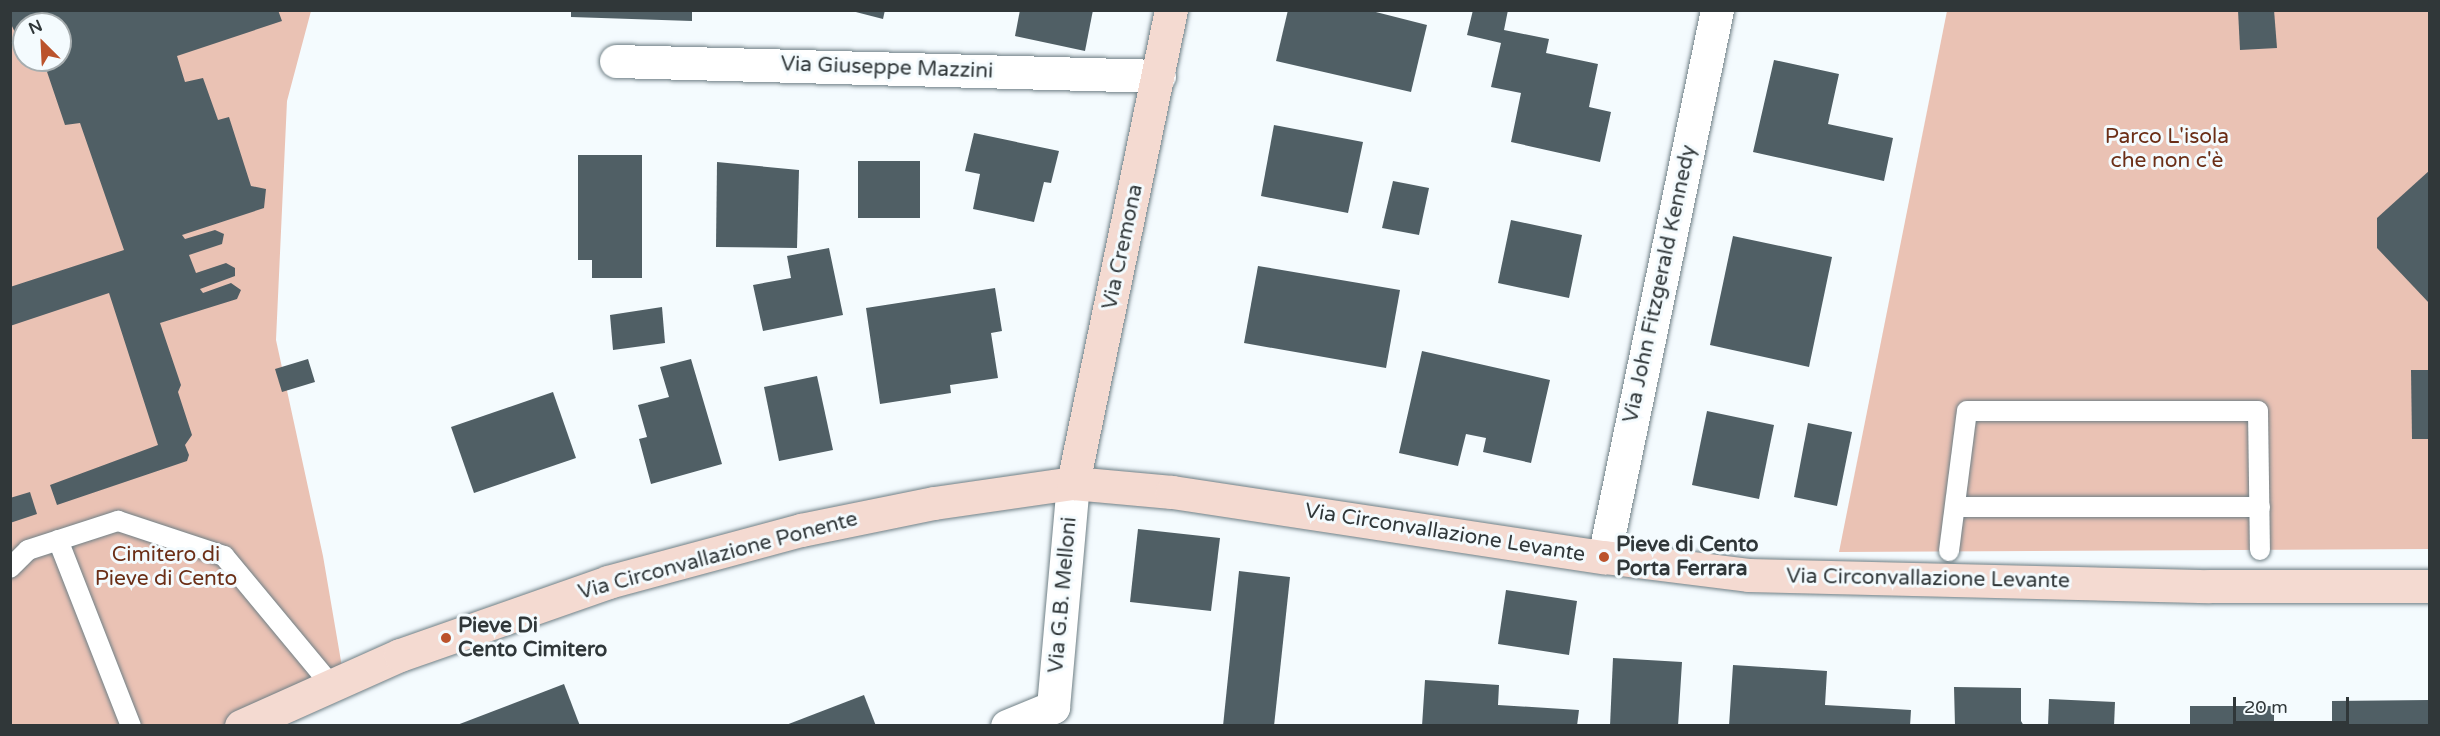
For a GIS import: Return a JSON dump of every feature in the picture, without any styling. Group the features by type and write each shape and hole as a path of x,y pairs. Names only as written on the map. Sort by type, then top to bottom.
{"main road":[{"name":"Via Cremona","path":"1073,483 1171,10"},
{"name":"Via Circonvallazione Levante","path":"1073,483 1172,492 1604,557 1748,575 2197,586 2430,586"},
{"name":"Via Circonvallazione Ponente","path":"241,726 400,655 608,582 801,530 934,503 1073,483"}],"street":[{"name":"Via John Fitzgerald Kennedy","path":"1604,557 1717,10"},
{"name":"Via Giuseppe Mazzini","path":"616,61 1159,76"},
{"name":"Via G.B. Melloni","path":"1060,716 1073,483"},
{"path":"1007,726 1060,716"}],"lane":[{"path":"1949,551 1967,411 2258,411 2260,550"},
{"path":"1955,507 2260,507"},
{"path":"10,568 28,550 118,521 224,556 331,685"},
{"path":"58,540 131,726"}],"green space":[{"name":"Cimitero di Pieve di Cento","path":"10,11 311,11 287,101 276,340 323,556 342,667 222,725 11,725"},
{"name":"Parco L'isola che non c'è","path":"1947,11 2429,11 2429,549 1839,552"}],"building":[{"path":"10,10 278,10 282,21 177,56 185,82 203,78 218,120 229,117 251,186 266,189 264,208 182,235 185,239 215,230 224,234 222,244 189,255 196,273 226,263 235,268 235,276 200,289 203,293 231,283 241,290 237,299 160,323 181,385 178,392 192,435 185,445 189,455 187,461 57,505 50,485 158,445 109,293 10,326 10,287 124,250 80,123 65,125 47,72 72,72 72,12 12,12 12,26"},
{"path":"571,10 692,10 692,21 571,17"},
{"path":"848,10 885,10 883,19"},
{"path":"1020,10 1093,10 1085,51 1015,36"},
{"path":"1288,10 1368,10 1427,25 1411,92 1276,61"},
{"path":"1473,10 1508,10 1504,30 1549,39 1546,53 1598,64 1589,107 1611,112 1600,162 1511,142 1521,93 1491,87 1501,43 1467,35"},
{"path":"2238,10 2274,10 2277,48 2240,50"},
{"path":"1774,60 1839,74 1828,124 1893,138 1884,181 1753,152"},
{"path":"1274,125 1363,142 1348,213 1261,196"},
{"path":"974,133 1059,151 1051,183 1044,182 1034,222 973,209 980,174 965,171"},
{"path":"578,155 642,155 642,278 592,278 592,260 578,260"},
{"path":"858,161 920,161 920,218 858,218"},
{"path":"717,162 799,170 797,248 716,247"},
{"path":"2430,170 2430,304 2377,248 2377,218"},
{"path":"1393,181 1429,188 1419,235 1382,228"},
{"path":"1511,220 1582,235 1569,298 1498,283"},
{"path":"1733,236 1832,257 1809,367 1710,345"},
{"path":"829,248 843,315 763,331 753,285 791,278 787,256"},
{"path":"1258,266 1400,290 1386,368 1244,343"},
{"path":"995,288 1002,331 991,333 998,378 950,385 951,393 880,404 866,308"},
{"path":"662,307 665,343 613,350 610,315"},
{"path":"1422,351 1550,380 1531,463 1483,452 1486,438 1466,434 1458,466 1399,453"},
{"path":"308,359 315,382 282,392 275,369"},
{"path":"691,359 722,464 651,484 639,439 647,437 638,405 669,397 660,367"},
{"path":"2411,370 2430,370 2430,439 2412,439"},
{"path":"817,376 833,450 779,461 764,387"},
{"path":"553,392 576,458 474,493 451,427"},
{"path":"1707,411 1774,425 1759,499 1692,485"},
{"path":"1808,423 1852,432 1837,506 1794,497"},
{"path":"30,492 37,514 10,523 10,498"},
{"path":"1138,529 1220,538 1211,611 1130,602"},
{"path":"1239,571 1290,577 1274,726 1223,726"},
{"path":"1506,590 1577,601 1569,655 1498,644"},
{"path":"1613,658 1682,662 1678,726 1610,726"},
{"path":"1733,665 1827,671 1825,705 1911,710 1910,726 1729,726"},
{"path":"1425,680 1499,685 1498,705 1579,710 1577,726 1422,726"},
{"path":"564,684 580,726 457,726 457,725"},
{"path":"1954,687 2021,688 2021,721 2024,726 1955,726"},
{"path":"864,695 876,726 786,726 786,725"},
{"path":"2049,699 2115,702 2114,726 2048,726"},
{"path":"2430,700 2430,726 2332,726 2332,701"},
{"path":"2190,706 2274,706 2274,726 2190,726"}],"place":[{"name":"Pieve di Cento Porta Ferrara","path":"1604,557"},
{"name":"Pieve Di Cento Cimitero","path":"446,638"}]}
